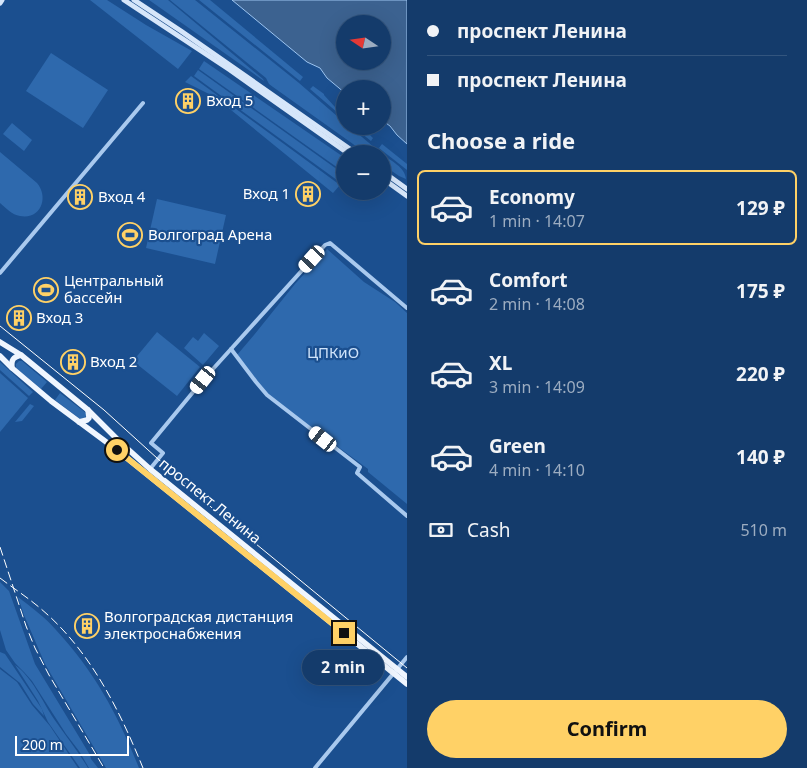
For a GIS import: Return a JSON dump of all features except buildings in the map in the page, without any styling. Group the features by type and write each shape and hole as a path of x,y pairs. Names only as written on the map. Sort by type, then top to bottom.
{"main road":[{"path":"124,0 230,70 336,145"},
{"path":"134,0 344,145"},
{"path":"391,179 407,196"},
{"path":"391,182 407,189"},
{"name":"проспект Ленина","path":"0,342 21,355 88,410 150,469 395,671 407,684"},
{"path":"12,368 13,359 21,355"},
{"name":"проспект Ленина","path":"0,356 51,401 117,450 395,671 407,677"},
{"path":"79,422 88,420 88,410"}],"street":[{"path":"0,274 143,103"},
{"path":"150,469 163,453 151,444 203,380 325,245 330,243 407,308"},
{"path":"231,349 271,399 360,467 358,473 407,516"},
{"path":"315,768 407,657"}],"green space":[{"path":"90,0 107,0 192,51 178,69"},
{"path":"149,0 168,0 264,81"},
{"path":"170,0 195,0 299,83 336,115 336,132 269,84 266,78"},
{"path":"199,0 210,0 303,77 300,81"},
{"path":"51,53 108,90 83,128 26,91"},
{"path":"204,61 336,152 336,167 199,69"},
{"path":"198,70 336,169 336,179 194,76"},
{"path":"191,76 336,182 336,190 333,193 215,97 185,82"},
{"path":"313,86 324,94 336,108 336,111 310,89"},
{"path":"12,123 32,140 24,151 3,134"},
{"path":"340,135 360,135 371,145 354,145"},
{"path":"364,135 370,135 373,138 371,141"},
{"path":"391,151 407,164 407,170 391,157"},
{"path":"0,152 37,183 41,189 41,206 33,215 17,215 0,203"},
{"path":"391,161 403,171 406,179 391,170"},
{"path":"157,199 226,215 215,264 146,248"},
{"name":"ЦПКиО","path":"327,249 364,282 395,302 407,313 407,504 368,472 368,469 269,396 237,355 295,284"},
{"path":"157,332 200,367 177,396 133,361"},
{"path":"204,333 219,346 203,365 184,348 193,337 198,341"},
{"path":"22,361 47,382 41,389 16,368 16,364"},
{"path":"0,362 33,392 29,396 0,370"},
{"path":"0,373 28,398 0,432"},
{"path":"60,393 86,413 84,419 80,419 55,400"},
{"path":"30,404 34,406 22,421 15,422"},
{"path":"0,582 9,591 35,664 98,768 89,768 32,681 6,650 0,630"},
{"path":"18,597 52,625 94,678 123,730 139,768 106,768 45,664"},
{"path":"0,652 5,654 42,709 44,716 33,704 20,683 0,667"},
{"path":"15,665 32,683 88,768 80,768 48,722 38,701"},
{"path":"0,669 17,682 78,768 0,768"}],"shaded area":[{"path":"232,0 407,0 407,144 391,127 391,80 336,80 336,86 327,78 320,68 307,62"}],"tram line":[{"path":"0,326 104,410 211,507 407,668"}],"railway":[{"path":"0,547 35,648 104,768"},
{"path":"0,578 35,604 74,642 113,703 143,768"}],"place":[{"name":"Вход 5","path":"188,101"},
{"name":"Вход 1","path":"308,194"},
{"name":"Вход 4","path":"80,197"},
{"name":"Волгоград Арена","path":"130,235"},
{"name":"Центральный бассейн","path":"46,290"},
{"name":"Вход 3","path":"19,318"},
{"name":"Вход 2","path":"73,362"},
{"name":"Волгоградская дистанция электроснабжения","path":"87,626"}],"route":[{"path":"117,450 344,633"}]}
